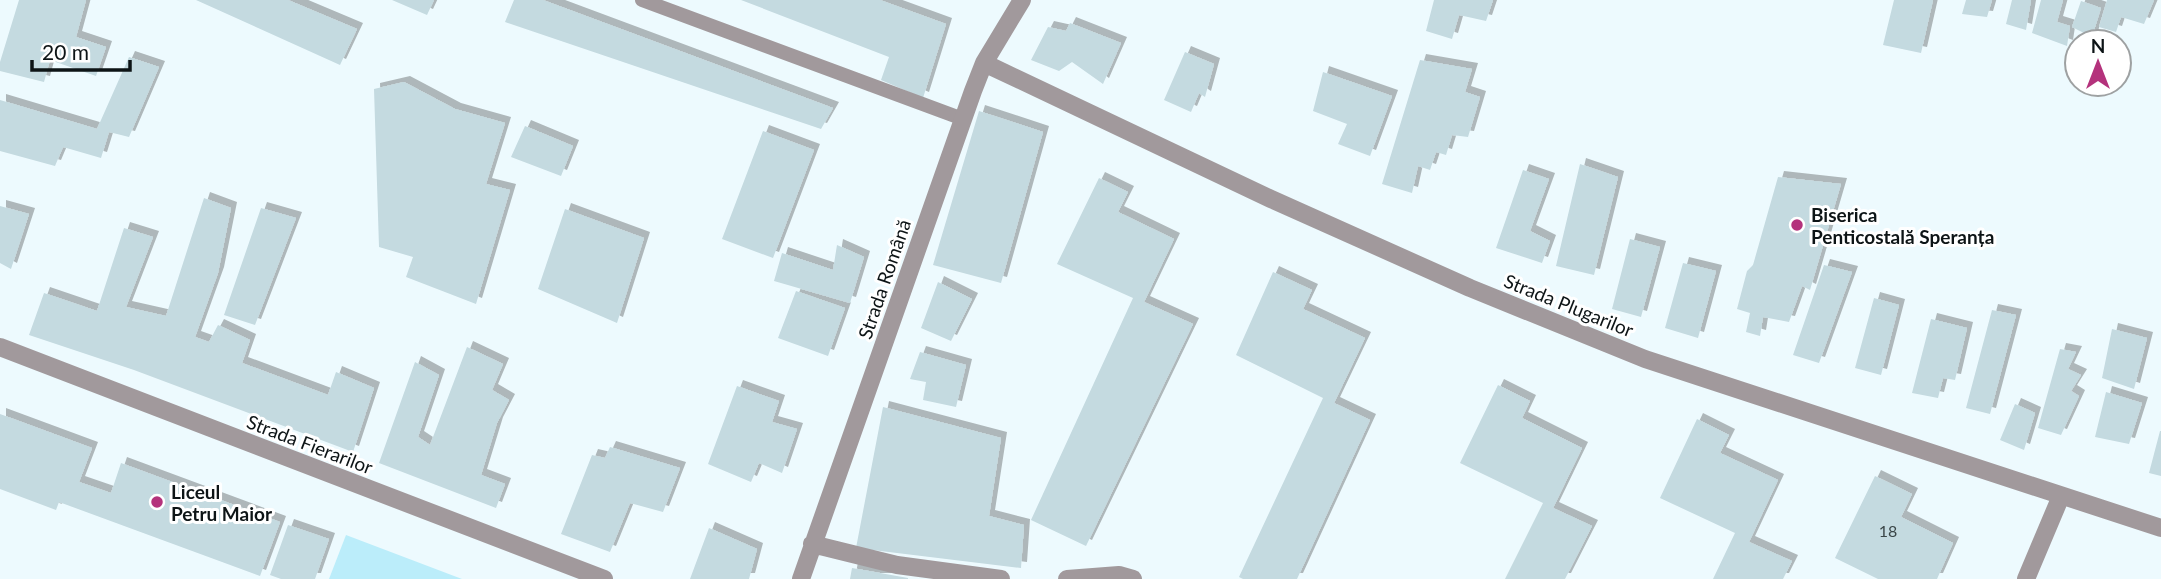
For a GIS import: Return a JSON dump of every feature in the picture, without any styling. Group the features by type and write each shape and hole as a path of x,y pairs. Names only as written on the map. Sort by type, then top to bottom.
{"street":[{"name":"Strada Română","path":"801,579 984,63 1022,0"},
{"name":"Strada Plugarilor","path":"984,63 1263,195 1471,288 1645,359 2161,528"},
{"name":"Strada Fierarilor","path":"0,348 604,579"},
{"path":"2026,579 2061,496"},
{"path":"812,544 897,565 1001,579"},
{"path":"1067,579 1119,575 1133,579"}],"lane":[{"path":"642,0 963,119"}],"shaded area":[{"path":"346,535 462,579 329,579"}],"building":[{"path":"19,0 86,0 76,37 106,47 96,76 50,60 44,82 0,71 0,62"},
{"path":"196,0 288,0 357,29 340,65"},
{"path":"392,0 434,0 427,15"},
{"path":"514,0 543,0 833,108 821,129 505,22"},
{"path":"741,0 880,0 946,24 923,98 881,80 889,57"},
{"path":"1434,0 1493,0 1486,21 1459,15 1452,39 1426,31"},
{"path":"1894,0 1933,0 1921,53 1883,45"},
{"path":"1966,0 1992,0 1987,17 1962,14"},
{"path":"2012,0 2031,0 2026,30 2006,24"},
{"path":"2041,0 2063,0 2057,22 2070,26 2063,28 2063,45 2032,33"},
{"path":"2107,0 2154,0 2144,24 2121,17 2117,28 2099,27"},
{"path":"2081,1 2101,8 2095,28 2072,27"},
{"path":"1070,23 1121,43 1103,84 1072,62 1059,71 1031,60 1048,27 1066,31"},
{"path":"1185,52 1214,64 1205,97 1199,93 1191,112 1164,100"},
{"path":"129,57 159,67 129,137 109,132 101,158 63,147 55,166 0,151 0,100 97,129"},
{"path":"1420,60 1472,69 1465,92 1480,97 1468,137 1452,135 1446,155 1436,152 1430,170 1418,166 1412,193 1382,184"},
{"path":"1323,72 1392,96 1370,156 1338,144 1347,124 1313,111"},
{"path":"404,82 455,109 505,123 486,184 510,190 476,304 406,277 413,257 379,247 374,89"},
{"path":"979,111 1043,132 1001,283 933,265"},
{"path":"525,126 573,146 561,176 511,157"},
{"path":"763,131 814,150 773,258 722,239"},
{"path":"1580,164 1618,177 1594,275 1556,266"},
{"path":"1523,170 1549,179 1530,231 1550,241 1542,263 1496,248"},
{"name":"Biserica Penticostală Speranța","path":"1778,177 1841,184 1810,290 1802,286 1789,322 1763,317 1760,336 1746,332 1750,313 1737,309 1747,271 1753,265"},
{"path":"1099,178 1128,192 1118,212 1174,239 1144,302 1193,324 1086,546 1031,520 1133,298 1057,264"},
{"path":"204,198 231,208 218,273 195,337 209,342 218,325 250,340 242,363 328,395 336,372 374,388 353,452 134,370 29,335 44,293 97,311 124,228 153,237 126,307 166,316"},
{"path":"0,206 29,214 11,269 0,263"},
{"path":"261,208 296,218 255,325 224,315"},
{"path":"565,209 644,238 617,323 538,289"},
{"path":"1630,239 1660,247 1641,317 1612,309"},
{"path":"837,245 864,257 850,303 774,281 782,253 833,270"},
{"path":"1683,263 1716,271 1698,338 1665,328"},
{"path":"1824,265 1852,272 1819,363 1793,355"},
{"path":"1273,272 1312,290 1303,309 1365,338 1334,403 1370,420 1297,579 1243,579 1239,577 1323,398 1236,355"},
{"path":"938,282 972,299 951,341 921,328"},
{"path":"796,291 845,308 828,356 778,338"},
{"path":"1874,298 1899,305 1881,375 1855,368"},
{"path":"1992,310 2016,315 1990,414 1966,408"},
{"path":"1931,319 1967,328 1955,380 1943,378 1938,398 1912,393"},
{"path":"2112,329 2147,338 2134,389 2102,378"},
{"path":"467,347 503,364 492,390 509,400 497,423 481,475 505,484 496,508 379,463 415,362 439,375 418,437 430,445"},
{"path":"2060,349 2076,352 2068,369 2081,375 2071,391 2079,396 2061,435 2038,428"},
{"path":"920,352 966,365 956,407 923,400 926,382 910,379"},
{"path":"1498,385 1530,401 1522,418 1582,448 1553,508 1592,526 1565,579 1505,579 1543,503 1460,463"},
{"path":"737,386 779,401 772,422 797,429 782,473 759,463 751,482 708,464"},
{"path":"2106,392 2142,403 2129,444 2095,437"},
{"path":"2015,404 2035,413 2024,450 2000,440"},
{"path":"883,407 1001,438 989,516 1024,525 1021,568 856,548"},
{"path":"0,414 92,448 79,482 111,493 121,463 280,522 260,576 59,502 56,510 0,489"},
{"path":"1697,419 1729,435 1720,453 1778,480 1749,542 1792,561 1783,579 1713,579 1735,533 1660,498"},
{"path":"2161,431 2161,476 2149,473"},
{"path":"610,447 680,468 663,512 630,503 610,552 561,534 592,455 605,458"},
{"path":"1875,476 1912,494 1901,517 1953,543 1937,579 1878,579 1835,558"},
{"path":"288,525 329,539 315,579 281,579 270,575"},
{"path":"709,528 757,549 749,579 690,579"},
{"path":"852,568 908,578 908,579 850,579"}],"place":[{"name":"Biserica Penticostală Speranța","path":"1797,225"},
{"name":"Liceul Petru Maior","path":"157,502"}]}
